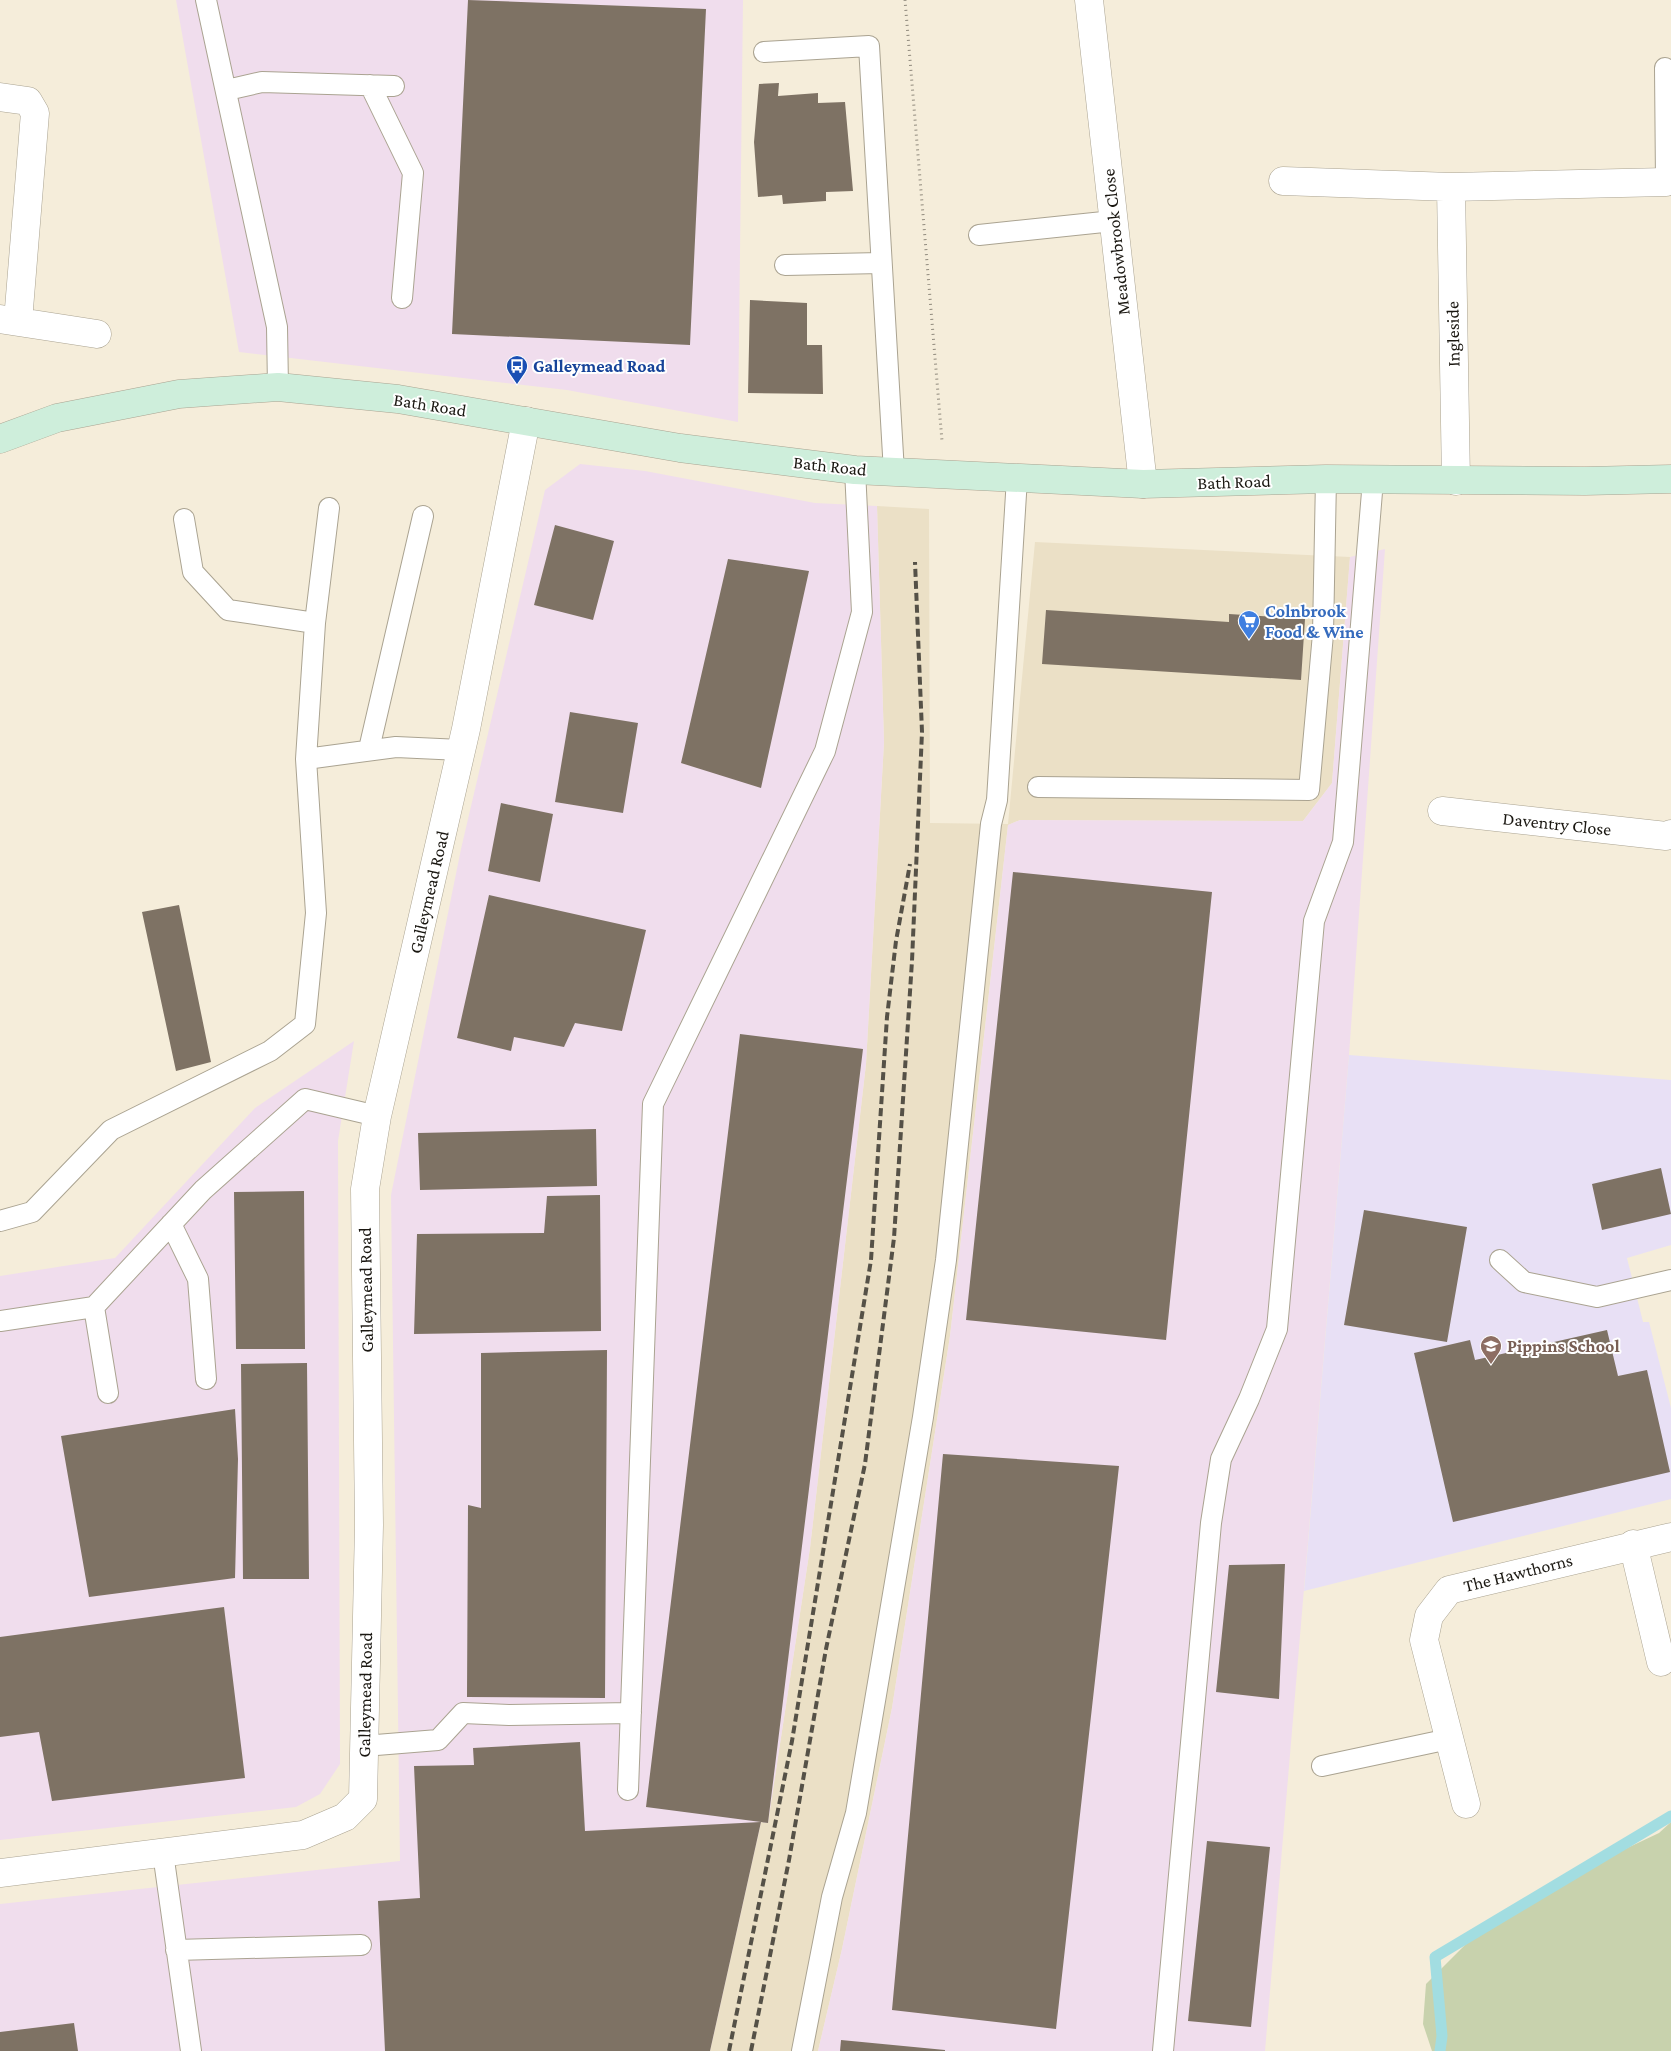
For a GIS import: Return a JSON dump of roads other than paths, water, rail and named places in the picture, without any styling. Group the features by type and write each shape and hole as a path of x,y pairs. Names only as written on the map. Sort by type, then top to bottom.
{"street":[{"name":"Meadowbrook Close","path":"1089,0 1143,484"},
{"path":"0,97 28,101 35,113 9,320 97,334"},
{"path":"1283,181 1451,187 1666,182"},
{"name":"Ingleside","path":"1451,187 1456,481"},
{"name":"Bath Road","path":"0,439 57,418 170,396 278,387 398,399 680,448 856,470 1143,484 1326,479 1456,481 1671,479"},
{"name":"Galleymead Road","path":"0,1873 303,1835 345,1817 363,1799 369,1525 365,1189 378,1116 461,750 526,421"},
{"name":"Daventry Close","path":"1442,811 1666,836 1671,834"},
{"name":"The Hawthorns","path":"1466,1804 1424,1640 1429,1616 1449,1590 1633,1544 1671,1537"},
{"path":"1633,1544 1661,1662"}],"lane":[{"path":"206,0 277,326 278,387"},
{"path":"764,52 869,46 894,472"},
{"path":"1665,68 1666,182"},
{"path":"227,90 262,82 394,86"},
{"path":"370,85 413,173 402,298"},
{"path":"979,235 1113,221"},
{"path":"785,265 881,263"},
{"path":"628,1790 653,1104 825,751 862,612 856,470"},
{"path":"802,2051 832,1897 856,1812 893,1603 946,1260 991,824 997,800 1017,478"},
{"path":"1038,787 1309,790 1323,634 1326,479"},
{"path":"1163,2051 1211,1523 1221,1458 1249,1399 1277,1329 1314,921 1343,842 1373,480"},
{"path":"0,1221 32,1212 111,1130 270,1052 305,1024 316,913 306,759 315,623 329,508"},
{"path":"369,749 423,516"},
{"path":"184,519 193,572 228,610 315,623"},
{"path":"306,759 369,749 396,747 461,750"},
{"path":"0,1322 94,1307 203,1190 305,1099 378,1116"},
{"path":"171,1224 198,1279 206,1379"},
{"path":"1500,1260 1524,1282 1597,1297 1671,1280"},
{"path":"94,1307 108,1393"},
{"path":"364,1746 438,1740 463,1713 509,1715 631,1713"},
{"path":"1322,1766 1449,1739"},
{"path":"163,1853 191,2051"},
{"path":"176,1950 361,1945"}],"waterway":[{"path":"1440,2051 1442,2036 1435,1957 1671,1816"}],"railway":[{"path":"751,2051 789,1860 826,1649 865,1464 894,1238 912,961 922,732 915,562"},
{"path":"729,2051 792,1741 871,1260 887,1017 896,941 910,864"}],"place":[{"name":"Galleymead Road","path":"517,385"},
{"name":"Colnbrook Food & Wine","path":"1249,640"},
{"name":"Pippins School","path":"1491,1365"}]}
